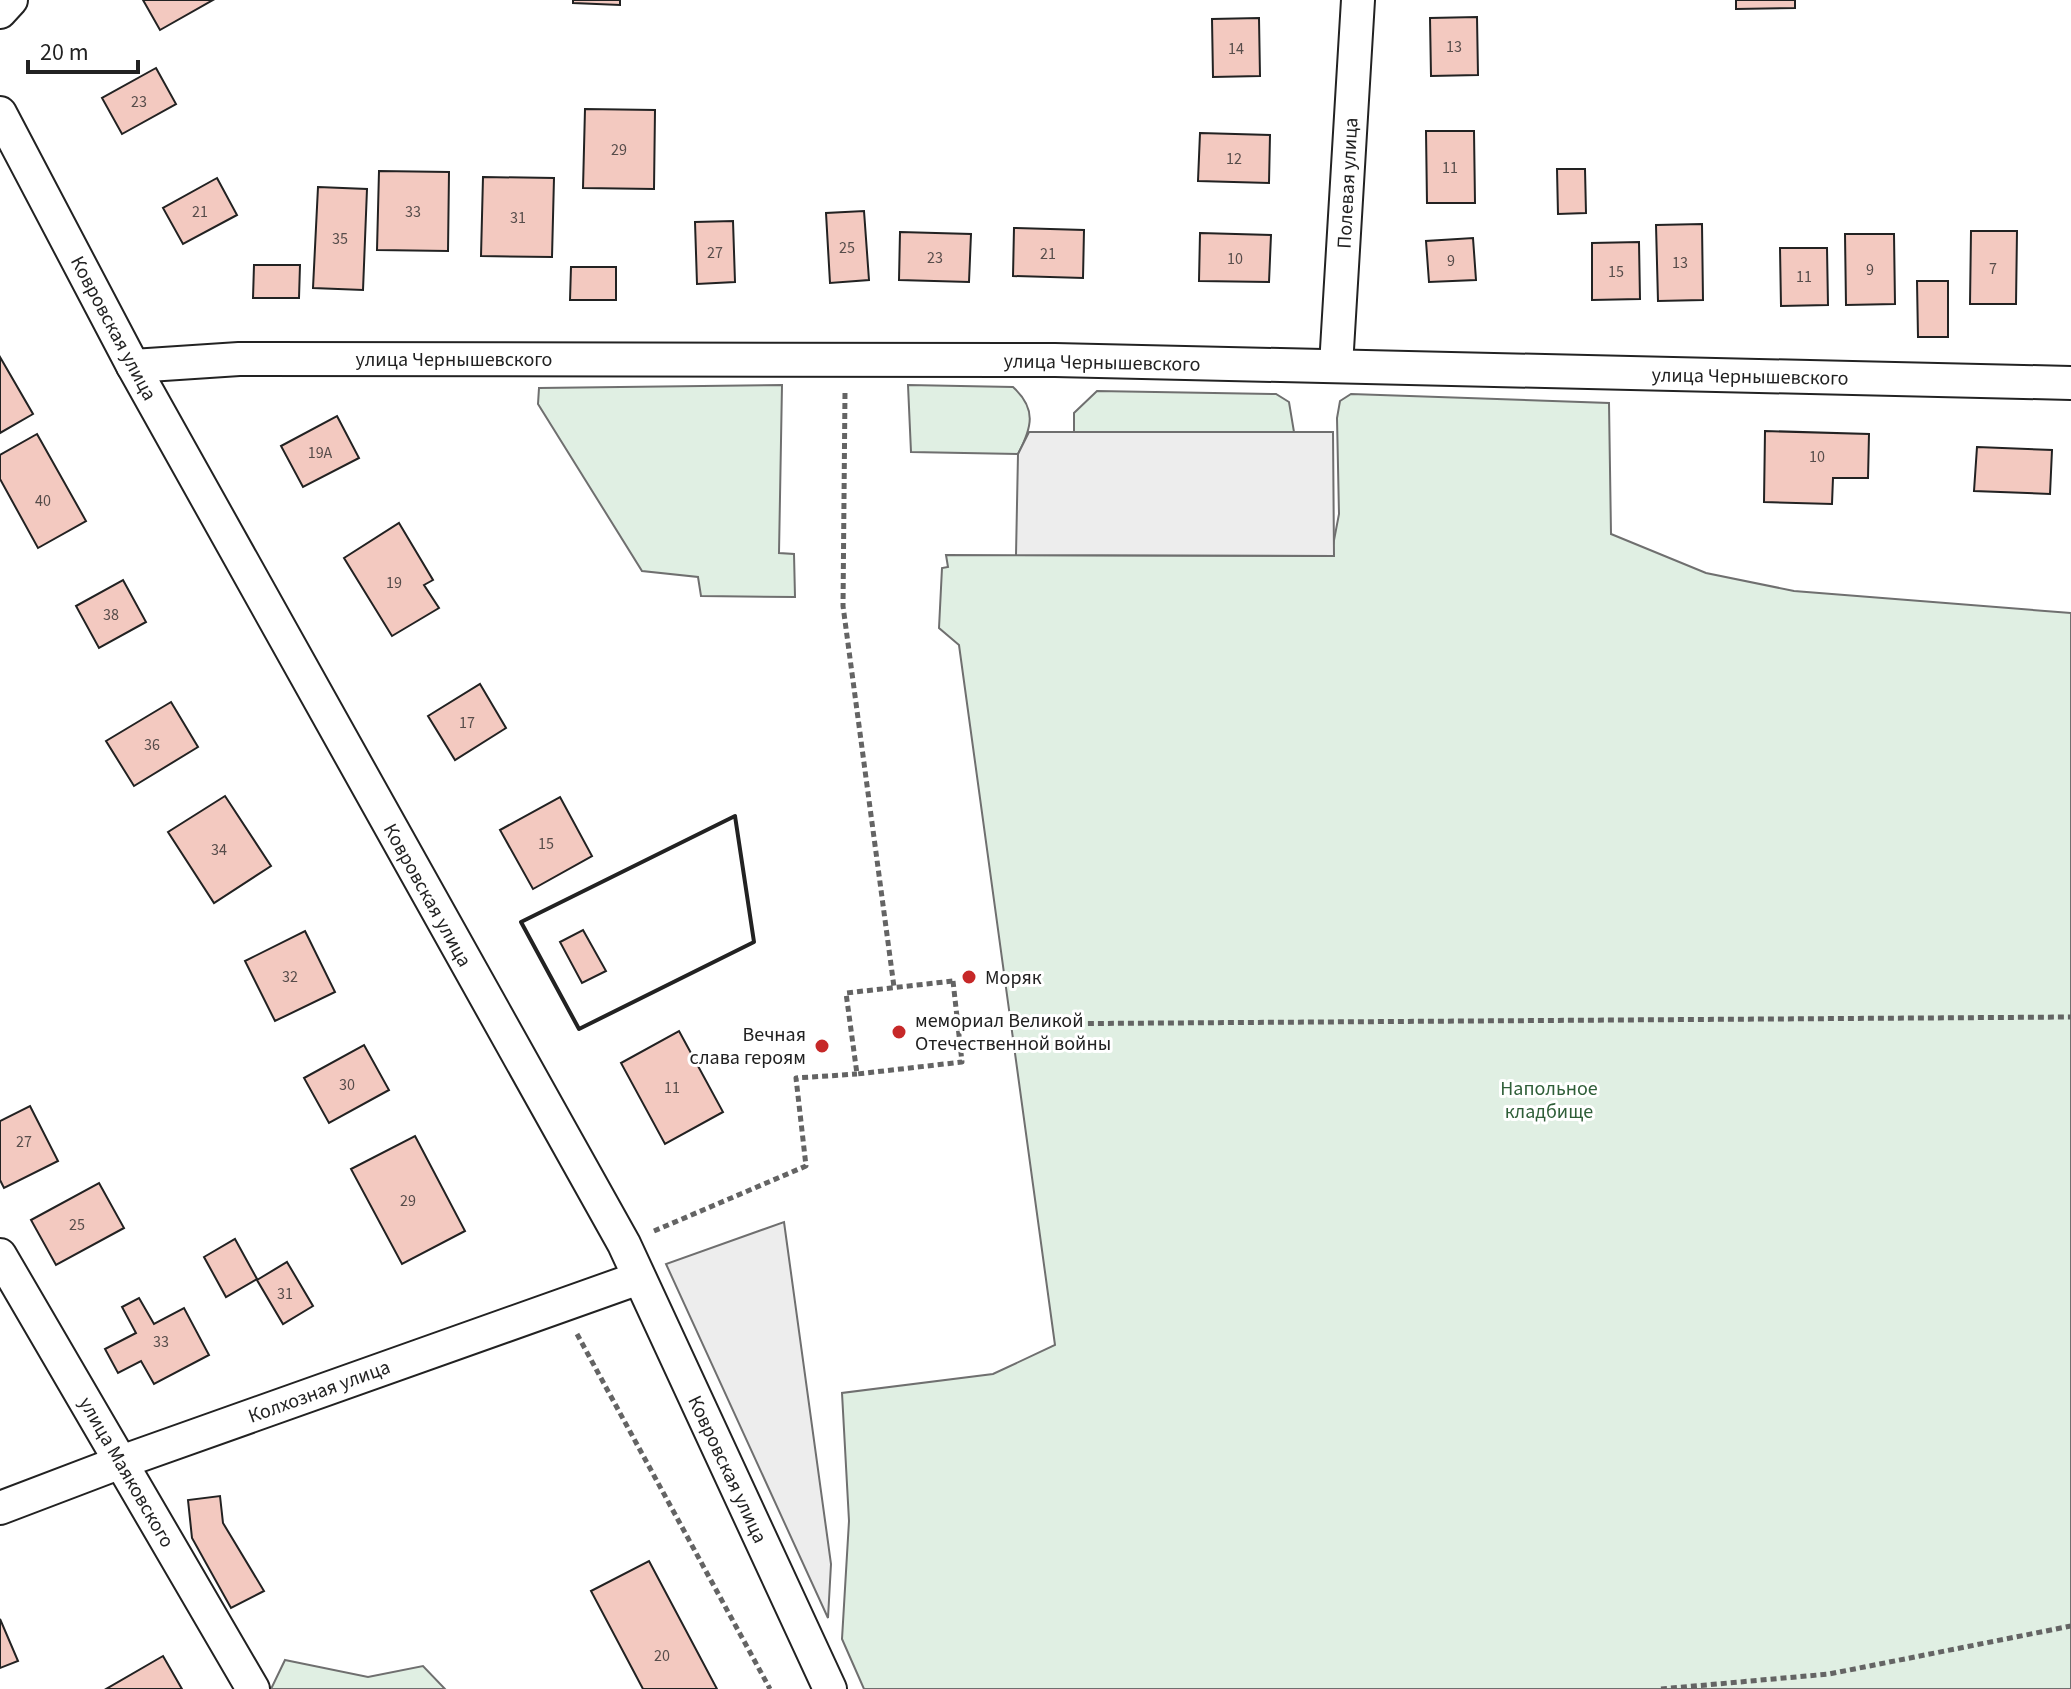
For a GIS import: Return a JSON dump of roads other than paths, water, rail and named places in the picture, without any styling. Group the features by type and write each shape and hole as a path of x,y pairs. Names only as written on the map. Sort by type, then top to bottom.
{"street":[{"path":"0,12 11,0"},
{"name":"Полевая улица","path":"1336,366 1358,0"},
{"name":"Ковровская улица","path":"0,113 133,366 624,1244 830,1689"},
{"name":"улица Чернышевского","path":"133,366 239,359 1039,360 2071,383"},
{"name":"улица Маяковского","path":"0,1255 253,1689"},
{"name":"Колхозная улица","path":"0,1508 639,1278"}],"place":[{"name":"Моряк","path":"969,977"},
{"name":"мемориал Великой Отечественной войны","path":"899,1032"},
{"name":"Вечная слава героям","path":"822,1046"}],"park label":[{"name":"Напольное кладбище","path":"1549,1100"}]}
